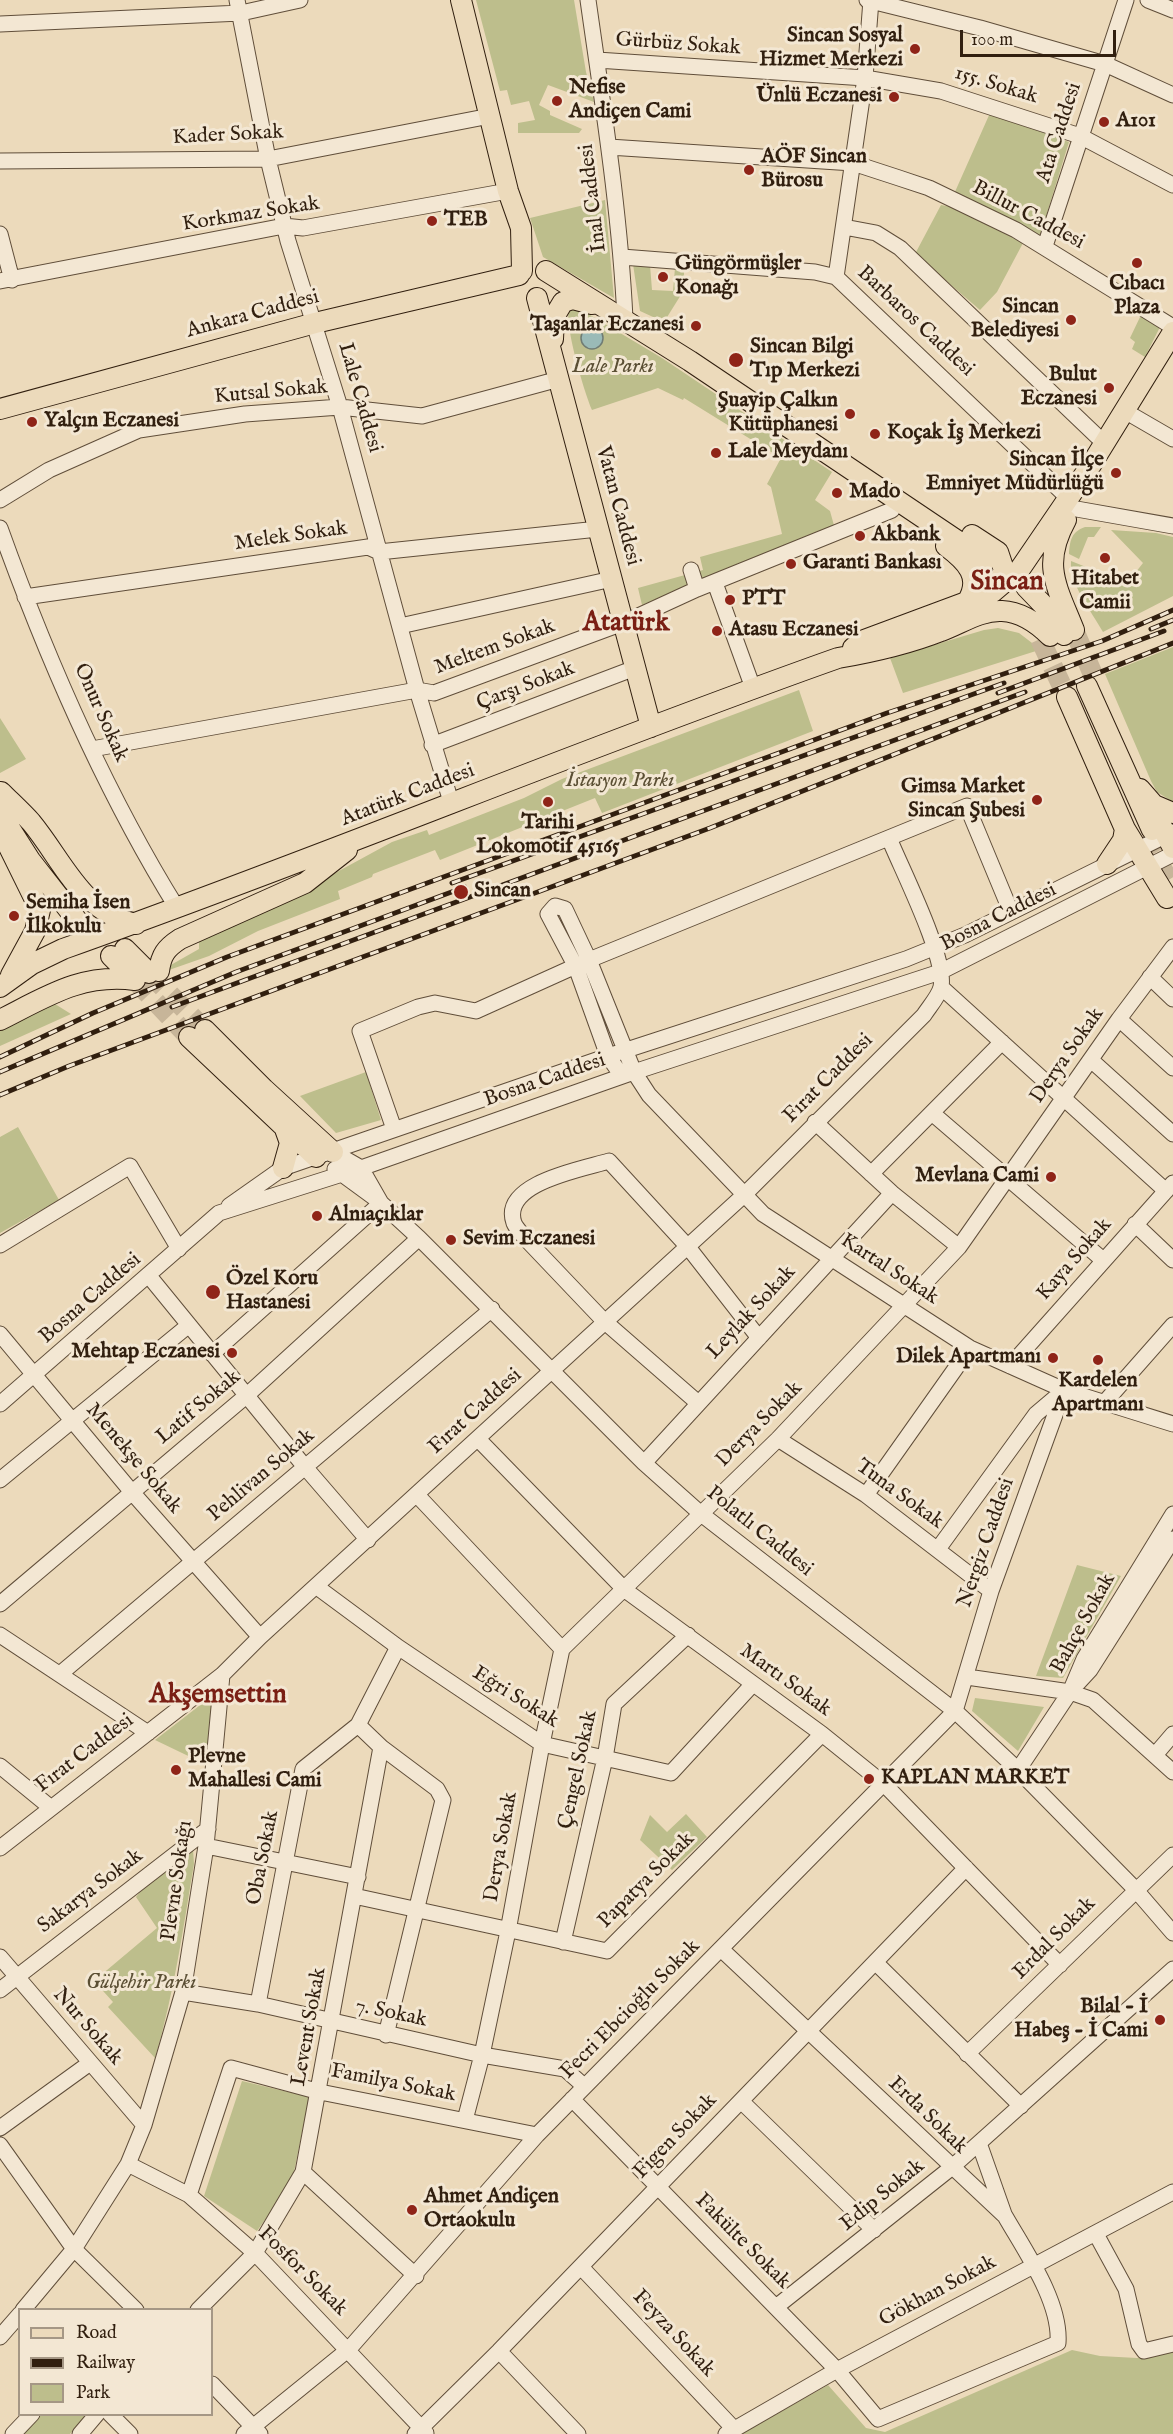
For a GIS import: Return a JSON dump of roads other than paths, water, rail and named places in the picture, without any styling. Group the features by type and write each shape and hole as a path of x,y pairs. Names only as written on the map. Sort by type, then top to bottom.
{"main road":[{"path":"461,0 508,191 521,228 532,271 550,285 546,294 537,298 527,297 520,290 532,271"},
{"path":"532,271 625,319 808,441 837,448 992,556 1004,570 1000,583 993,592"},
{"name":"Ankara Caddesi","path":"0,409 315,323 532,271"},
{"name":"Vatan Caddesi","path":"537,298 651,727"},
{"path":"552,349 554,317 563,302 573,299 606,308"},
{"path":"992,556 1009,558 1017,555 1042,525 1067,501 1173,332"},
{"path":"808,441 825,465 945,545 968,565 974,577 974,585 967,602"},
{"path":"1057,635 1051,570 1056,537 1067,501 1090,453 1103,442"},
{"path":"838,658 864,640 993,592 1025,563 1085,473"},
{"path":"1026,587 1051,613 1057,635"},
{"path":"838,658 871,652 941,631 973,617 1003,611 1024,617 1057,635"},
{"name":"Atatürk Caddesi","path":"2,986 32,964 63,950 356,842 753,688 838,658"},
{"path":"1082,690 1111,721 1117,751 1157,839"},
{"path":"1082,690 1125,829 1123,840 1107,864"},
{"path":"1082,690 1157,839"},
{"path":"1125,770 1146,796 1162,810 1173,813"},
{"path":"1,791 31,823 78,888 100,909 117,919 136,924"},
{"path":"0,813 30,860 90,924 40,854 1,791"},
{"path":"1146,796 1157,839 1147,866 1170,903"},
{"path":"0,829 40,910 45,928 63,950"},
{"path":"1125,829 1157,839"},
{"path":"148,975 168,947 180,939 305,883 334,863 356,842"},
{"path":"1170,903 1164,891 1173,874"},
{"path":"2,986 22,959 35,931 40,910"},
{"path":"118,952 148,975"},
{"path":"0,1020 60,990 87,980 148,975"},
{"path":"197,1033 264,1089 324,1155 285,1129 197,1033"},
{"path":"283,1168 290,1143 285,1129"}],"street":[{"path":"0,24 300,0"},
{"name":"İnal Caddesi","path":"588,0 622,257 625,319"},
{"path":"870,0 1105,64 1173,95"},
{"name":"Barbaros Caddesi","path":"870,0 865,78 836,276 1067,501"},
{"name":"Ata Caddesi","path":"1045,246 1126,0"},
{"path":"1148,0 1173,10"},
{"name":"Lale Caddesi","path":"239,6 268,159 284,226 340,407 432,745 452,805"},
{"name":"Gürbüz Sokak","path":"597,60 865,78"},
{"name":"155. Sokak","path":"865,78 942,91 1080,136 1173,185"},
{"name":"Kader Sokak","path":"0,161 268,159 490,116"},
{"name":"Billur Caddesi","path":"609,147 853,163 929,188 1045,246 1173,327"},
{"name":"Korkmaz Sokak","path":"6,281 284,226 303,228 508,191"},
{"path":"844,228 876,233 900,248 1103,442"},
{"path":"0,234 6,281"},
{"path":"622,257 815,272 836,276"},
{"name":"Kutsal Sokak","path":"0,500 50,470 139,430 245,414 340,407 422,416 559,379"},
{"path":"1123,410 1173,439"},
{"path":"1067,501 1173,526"},
{"name":"Meltem Sokak","path":"92,749 417,690 434,693 623,623 697,589 892,510"},
{"name":"Onur Sokak","path":"0,528 25,597 92,749 137,844 177,908"},
{"name":"Melek Sokak","path":"25,597 368,547 379,552 598,529"},
{"path":"691,570 697,589"},
{"path":"400,626 612,579"},
{"path":"715,583 753,688"},
{"name":"Çarşı Sokak","path":"432,745 635,668"},
{"path":"394,1129 360,1031 426,1005 435,1004 476,1011 583,963 967,806 1011,912"},
{"path":"889,838 935,948 941,987 1169,1187"},
{"name":"Bosna Caddesi","path":"0,1404 36,1375 219,1213 268,1176 283,1168 608,1056 935,948 1157,839"},
{"name":"Bosna Caddesi","path":"219,1213 361,1168 628,1074 940,972 1173,854"},
{"name":"Derya Sokak","path":"465,2120 482,2055 508,1931 562,1649 778,1439 906,1306 959,1247 1119,1019 1173,947"},
{"path":"583,963 627,1051 628,1074"},
{"path":"583,963 608,1056 628,1074"},
{"path":"1150,977 1173,999"},
{"name":"Fırat Caddesi","path":"0,1848 222,1675 260,1637 744,1195 924,1015 941,987"},
{"path":"1119,1019 1173,1068"},
{"path":"871,1174 1002,1042"},
{"path":"1090,1060 1173,1134"},
{"name":"Kartal Sokak","path":"628,1074 763,1214 970,1348 1064,1390 1173,1424"},
{"path":"932,1113 1007,1180 1103,1260"},
{"path":"815,1122 892,1194 959,1247"},
{"path":"324,1155 361,1168"},
{"path":"212,1354 381,1203 341,1173 324,1155"},
{"path":"698,1402 604,1321 514,1224 513,1209 520,1193 536,1184 609,1161 688,1247 759,1338"},
{"path":"0,1245 130,1166 179,1249"},
{"name":"Polatlı Caddesi","path":"361,1168 381,1203 492,1309 644,1462 700,1513 955,1712 1018,1770 1135,1889 1173,1932"},
{"name":"Kaya Sokak","path":"1010,1366 1169,1187"},
{"name":"Leylak Sokak","path":"644,1462 892,1194"},
{"path":"1135,1224 1173,1260"},
{"name":"Latif Sokak","path":"0,1604 246,1396 419,1238"},
{"path":"149,1276 305,1467 368,1539"},
{"name":"Pehlivan Sokak","path":"60,1674 492,1309"},
{"path":"0,1480 189,1325"},
{"path":"1105,1402 1173,1325"},
{"name":"Menekşe Sokak","path":"0,1334 131,1491 260,1637"},
{"path":"867,1495 970,1348"},
{"path":"938,1549 1036,1414 1064,1390"},
{"name":"Nergiz Caddesi","path":"955,1712 991,1591 1064,1390"},
{"name":"Martı Sokak","path":"478,1439 625,1590 822,1734 884,1784 1060,1965"},
{"name":"Tuna Sokak","path":"778,1439 867,1495 991,1591"},
{"path":"417,1494 562,1649"},
{"name":"Bahçe Sokak","path":"1070,1692 1084,1659 1172,1519"},
{"name":"Bahçe Sokak","path":"1070,1692 1090,1670 1173,1539"},
{"name":"Eğri Sokak","path":"317,1587 398,1647 542,1744 670,1773 752,1685"},
{"path":"0,1635 148,1733"},
{"name":"Çengel Sokak","path":"563,1942 605,1758 614,1704 688,1635"},
{"name":"Oba Sokak","path":"258,2004 303,1769 358,1725 398,1647"},
{"name":"Plevne Sokağı","path":"25,2308 74,2249 128,2164 144,2125 183,1992 208,1829 222,1675"},
{"path":"967,1677 1070,1692 1093,1700 1173,1772"},
{"path":"1018,1770 1070,1692"},
{"name":"Fecri Ebcioğlu Sokak","path":"253,2432 349,2349 416,2276 537,2135 955,1712"},
{"path":"358,1725 381,1746 437,1789 443,1800 386,2035"},
{"name":"Papatya Sokak","path":"354,1896 607,1951 822,1734"},
{"path":"1155,1755 1173,1734"},
{"name":"Levent Sokak","path":"200,2308 255,2253 303,2172 320,2092 381,1746"},
{"path":"0,1766 50,1807"},
{"name":"Sakarya Sokak","path":"0,1989 208,1829"},
{"path":"206,1845 358,1877"},
{"name":"Erdal Sokak","path":"967,2054 1135,1889 1173,1855"},
{"name":"Figen Sokak","path":"421,2432 966,1868"},
{"name":"Erda Sokak","path":"721,1949 951,2168 1005,2216 1034,2265 1059,2326 1058,2343 878,2419"},
{"name":"Nur Sokak","path":"0,1957 144,2125"},
{"path":"875,1962 1021,2106"},
{"name":"Edip Sokak","path":"776,2307 951,2168 1173,1969"},
{"name":"7. Sokak","path":"183,1992 258,2004 386,2035 565,2069 585,2086"},
{"path":"0,2128 90,2063"},
{"name":"Familya Sokak","path":"189,2195 231,2068 320,2092 537,2135"},
{"name":"Fakülte Sokak","path":"572,2099 837,2370 878,2419"},
{"path":"741,2101 874,2230"},
{"path":"979,2143 1005,2216"},
{"path":"0,2145 74,2249 134,2308"},
{"name":"Fosfor Sokak","path":"128,2164 189,2195 255,2253 349,2349 421,2432"},
{"path":"303,2172 416,2276"},
{"name":"Gökhan Sokak","path":"730,2432 837,2370 1173,2192"},
{"path":"1096,2234 1126,2289 1139,2344 1144,2351 1173,2344"},
{"name":"Feyza Sokak","path":"580,2267 730,2432"},
{"path":"1,2334 18,2316"},
{"path":"1,2334 18,2332"},
{"path":"499,2351 578,2434"},
{"path":"213,2385 253,2432"},
{"path":"13,2434 31,2416"},
{"path":"80,2434 96,2416"},
{"path":"111,2416 130,2434"}],"water":[{"path":"592,327 600,330 603,338 600,346 592,349 584,346 581,338 584,330"}],"tunnel":[{"path":"1074,630 1097,684"},
{"path":"1040,639 1067,697"},
{"path":"1143,837 1173,887"},
{"path":"96,921 125,949"},
{"path":"149,973 205,1030"},
{"path":"135,980 189,1037"}],"railway":[{"path":"0,1057 93,1013 227,957 887,713 1102,641 1173,610"},
{"path":"1151,629 1173,620"},
{"path":"998,693 1164,631"},
{"path":"0,1095 69,1066 710,828 1173,643"},
{"path":"452,883 1004,683"},
{"path":"172,1007 1025,692"},
{"path":"0,1072 236,972 465,887"}],"place":[{"name":"Sincan Sosyal Hizmet Merkezi","path":"915,49"},
{"name":"Ünlü Eczanesi","path":"894,97"},
{"name":"Nefise Andiçen Cami","path":"557,101"},
{"name":"A101","path":"1104,122"},
{"name":"AÖF Sincan Bürosu","path":"749,170"},
{"name":"TEB","path":"432,221"},
{"name":"Cıbacı Plaza","path":"1137,263"},
{"name":"Güngörmüşler Konağı","path":"663,277"},
{"name":"Sincan Belediyesi","path":"1071,320"},
{"name":"Taşanlar Eczanesi","path":"696,326"},
{"name":"Sincan Bilgi Tıp Merkezi","path":"736,360"},
{"name":"Bulut Eczanesi","path":"1109,388"},
{"name":"Şuayip Çalkın Kütüphanesi","path":"850,414"},
{"name":"Yalçın Eczanesi","path":"32,422"},
{"name":"Koçak İş Merkezi","path":"875,434"},
{"name":"Lale Meydanı","path":"716,453"},
{"name":"Sincan İlçe Emniyet Müdürlüğü","path":"1116,473"},
{"name":"Mado","path":"837,493"},
{"name":"Akbank","path":"860,536"},
{"name":"Hitabet Camii","path":"1105,558"},
{"name":"Garanti Bankası","path":"791,564"},
{"name":"PTT","path":"730,600"},
{"name":"Atasu Eczanesi","path":"717,631"},
{"name":"Gimsa Market Sincan Şubesi","path":"1037,800"},
{"name":"Tarihi Lokomotif 45165","path":"548,802"},
{"name":"Sincan","path":"461,892"},
{"name":"Semiha İsen İlkokulu","path":"14,916"},
{"name":"Mevlana Cami","path":"1051,1177"},
{"name":"Alnıaçıklar","path":"317,1216"},
{"name":"Sevim Eczanesi","path":"451,1240"},
{"name":"Özel Koru Hastanesi","path":"213,1292"},
{"name":"Mehtap Eczanesi","path":"232,1353"},
{"name":"Dilek Apartmanı","path":"1053,1358"},
{"name":"Kardelen Apartmanı","path":"1098,1360"},
{"name":"Plevne Mahallesi Cami","path":"176,1770"},
{"name":"KAPLAN MARKET","path":"869,1779"},
{"name":"Bilal - İ Habeş - İ Cami","path":"1160,2020"},
{"name":"Ahmet Andiçen Ortaokulu","path":"412,2210"}],"district":[{"name":"Sincan","path":"1007,583"},
{"name":"Atatürk","path":"626,624"},
{"name":"Akşemsettin","path":"218,1696"}],"park label":[{"name":"Lale Parkı","path":"613,368"},
{"name":"İstasyon Parkı","path":"620,782"},
{"name":"Gülşehir Parkı","path":"141,1984"}]}
